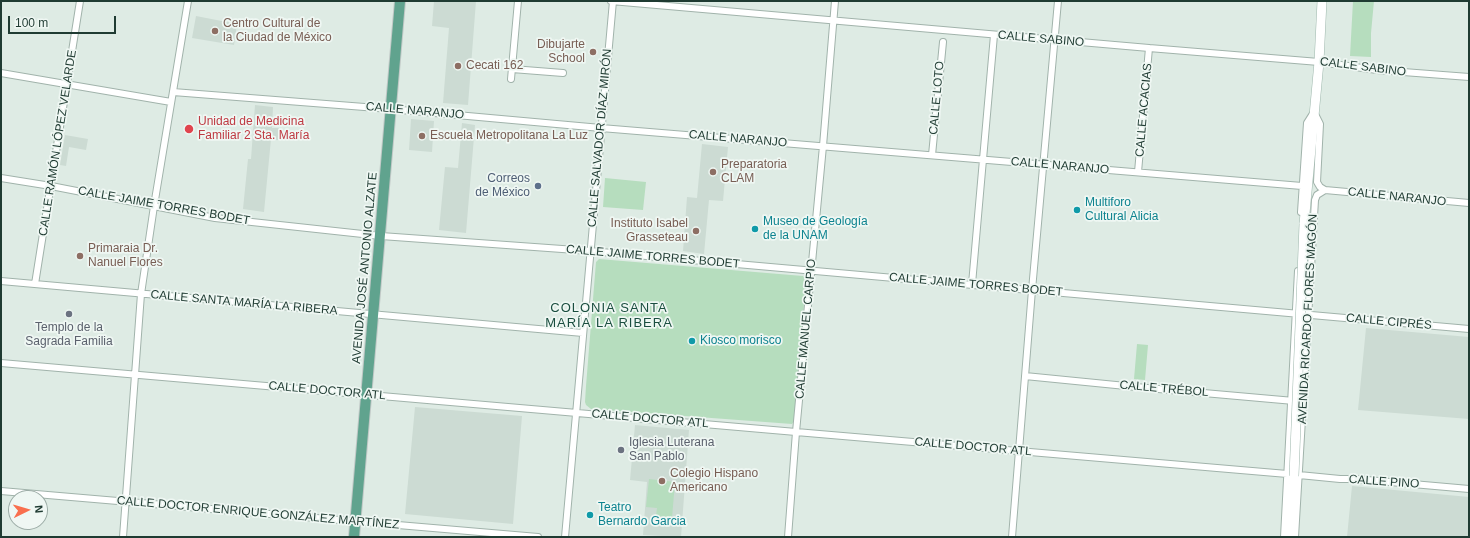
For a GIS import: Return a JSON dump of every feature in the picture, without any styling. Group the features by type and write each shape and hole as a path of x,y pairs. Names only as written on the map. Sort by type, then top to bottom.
{"main road":[{"name":"AVENIDA JOSÉ ANTONIO ALZATE","path":"354,537 368,395 390,109 400,1"},
{"name":"AVENIDA RICARDO FLORES MAGÓN","path":"1290,537 1295,468 1304,224 1319,62 1322,1"}],"street":[{"name":"CALLE RAMÓN LÓPEZ VELARDE","path":"35,284 80,1"},
{"path":"123,537 141,294 188,1"},
{"path":"511,79 518,1"},
{"name":"CALLE SABINO","path":"612,1 1319,62 1377,70 1469,77"},
{"name":"CALLE SALVADOR DÍAZ MIRÓN","path":"565,537 612,1"},
{"name":"CALLE MANUEL CARPIO","path":"788,537 796,432 824,146 835,1"},
{"path":"1012,537 1058,1"},
{"path":"972,284 994,35"},
{"name":"CALLE LOTO","path":"932,155 943,42"},
{"name":"CALLE ACACIAS","path":"1138,172 1149,48"},
{"path":"512,69 563,73"},
{"path":"1,73 171,102"},
{"name":"CALLE NARANJO","path":"173,92 1302,186"},
{"name":"AVENIDA RICARDO FLORES MAGÓN","path":"1284,537 1302,186 1307,122 1314,112 1320,124 1317,182 1318,185 1325,190 1317,195 1315,200 1295,537"},
{"name":"CALLE JAIME TORRES BODET","path":"1,178 51,186 215,218 380,236 590,251 1308,314"},
{"name":"CALLE NARANJO","path":"1325,190 1469,203"},
{"name":"CALLE SANTA MARÍA LA RIBERA","path":"1,281 583,333"},
{"name":"CALLE CIPRÉS","path":"1308,314 1469,329"},
{"name":"CALLE DOCTOR ATL","path":"1,363 1299,475"},
{"name":"CALLE TRÉBOL","path":"1025,376 1303,401"},
{"name":"CALLE PINO","path":"1299,475 1340,480 1356,479 1469,489"},
{"name":"CALLE DOCTOR ENRIQUE GONZÁLEZ MARTÍNEZ","path":"1,491 538,537"}],"shaded area":[{"path":"434,1 476,1 468,105 443,103 449,28 432,26"},
{"name":"Centro Cultural de la Ciudad de México","path":"196,16 237,24 234,45 192,38"},
{"path":"255,105 273,107 272,128 279,128 278,140 271,139 264,212 243,209 248,159 251,159"},
{"name":"Escuela Metropolitana La Luz","path":"411,119 434,121 432,152 409,150"},
{"path":"462,123 475,125 466,233 439,230 445,167 458,168"},
{"path":"65,135 88,139 86,150 69,147 66,166 60,165"},
{"path":"702,144 728,147 723,201 709,200 704,254 683,251 687,197 697,198"},
{"path":"1366,328 1469,337 1469,419 1358,410"},
{"path":"415,407 522,416 513,524 405,514"},
{"name":"Colegio Hispano Americano","path":"635,425 689,430 681,537 643,535 647,482 630,480"},
{"path":"1352,486 1469,497 1469,537 1347,537"}],"green space":[{"path":"1353,1 1374,1 1371,33 1371,57 1350,56"},
{"path":"605,178 646,182 643,210 603,207"},
{"path":"599,259 803,276 806,280 794,421 792,424 591,409 586,405 586,386 596,262"},
{"path":"1137,344 1148,345 1145,380 1134,379"},
{"path":"649,479 675,482 672,518 656,516 657,508 646,507"}],"place":[{"name":"Centro Cultural de la Ciudad de México","path":"215,31"},
{"name":"Dibujarte School","path":"593,52"},
{"name":"Cecati 162","path":"458,66"},
{"name":"Unidad de Medicina Familiar 2 Sta. María","path":"189,129"},
{"name":"Escuela Metropolitana La Luz","path":"422,136"},
{"name":"Preparatoria CLAM","path":"713,172"},
{"name":"Correos de México","path":"538,186"},
{"name":"Multiforo Cultural Alicia","path":"1077,210"},
{"name":"Museo de Geología de la UNAM","path":"755,229"},
{"name":"Instituto Isabel Grasseteau","path":"696,231"},
{"name":"Primaraia Dr. Nanuel Flores","path":"80,256"},
{"name":"Templo de la Sagrada Familia","path":"69,314"},
{"name":"Kiosco morisco","path":"692,341"},
{"name":"Iglesia Luterana San Pablo","path":"621,450"},
{"name":"Colegio Hispano Americano","path":"662,481"},
{"name":"Teatro Bernardo Garcia","path":"590,515"}],"district":[{"name":"COLONIA SANTA MARÍA LA RIBERA","path":"609,316"}]}
